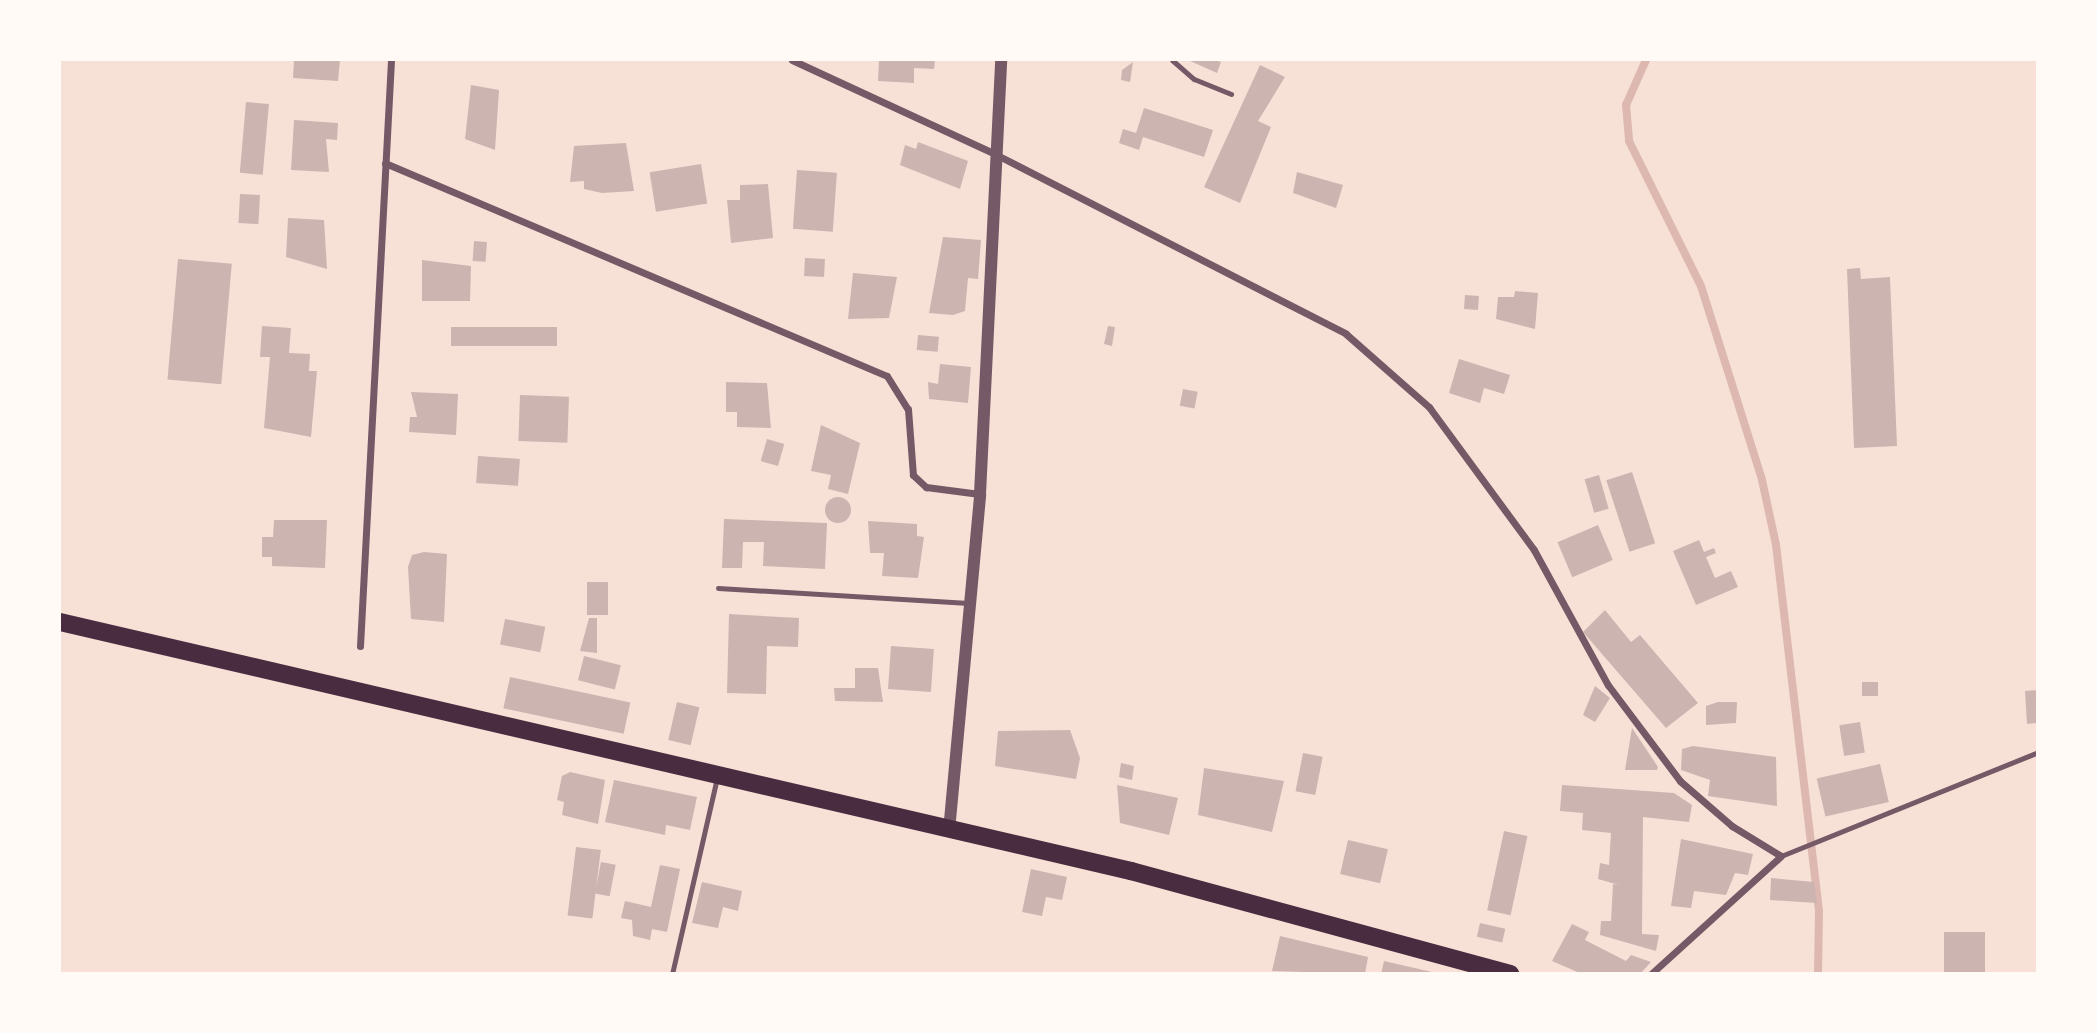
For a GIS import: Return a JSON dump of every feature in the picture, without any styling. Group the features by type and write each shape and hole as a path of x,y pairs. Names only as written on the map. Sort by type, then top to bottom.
{"main road":[{"path":"60,622 1141,874 1510,974"}],"street":[{"path":"359,646 391,60"},
{"path":"792,60 995,154 1346,334 1429,407 1534,550 1608,685 1680,780 1732,826 1781,856 1651,974"},
{"path":"949,831 980,494 1001,60"},
{"path":"385,163 887,376 908,409 913,475 926,487 980,494"}],"lane":[{"path":"1172,60 1194,79 1231,94"},
{"path":"718,588 972,603"},
{"path":"1781,856 2038,751"},
{"path":"672,974 717,777"}],"building":[{"path":"294,60 340,60 338,81 293,78"},
{"path":"879,60 935,60 934,69 914,68 914,83 878,81"},
{"path":"1188,60 1214,60 1221,62 1217,73"},
{"path":"1133,62 1130,82 1121,80 1122,70"},
{"path":"1260,65 1285,77 1258,121 1271,127 1240,203 1204,187"},
{"path":"471,85 499,90 495,150 465,139"},
{"path":"246,102 269,104 263,175 240,173"},
{"path":"1144,108 1213,130 1204,157 1143,137 1139,150 1119,143 1123,129 1136,133"},
{"path":"294,120 338,123 337,140 326,139 329,172 291,170"},
{"path":"918,142 968,161 960,189 900,165 905,145 916,149"},
{"path":"626,143 634,191 602,193 584,189 584,181 570,182 574,146"},
{"path":"701,164 707,204 656,212 650,172"},
{"path":"797,170 837,173 833,232 793,229"},
{"path":"1297,172 1343,185 1336,208 1293,193"},
{"path":"768,184 773,238 731,243 727,200 740,200 740,185"},
{"path":"240,194 260,195 258,224 238,223"},
{"path":"288,218 324,220 327,269 286,257"},
{"path":"943,237 981,240 978,279 968,278 965,311 953,315 929,313"},
{"path":"474,241 487,242 486,262 473,261"},
{"path":"805,258 825,259 824,277 804,276"},
{"path":"178,259 232,264 221,384 167,380"},
{"path":"422,260 471,266 470,301 422,301"},
{"path":"1860,268 1861,279 1890,277 1897,446 1854,448 1847,269"},
{"path":"853,273 897,277 889,318 848,319"},
{"path":"1515,291 1538,293 1535,329 1496,319 1498,297 1514,297"},
{"path":"1465,295 1479,296 1478,310 1464,309"},
{"path":"262,326 291,328 289,353 310,354 309,371 317,371 311,437 264,428 270,357 260,357"},
{"path":"1108,326 1115,327 1112,346 1104,344"},
{"path":"451,327 557,327 557,346 451,346"},
{"path":"918,335 939,337 938,352 917,350"},
{"path":"1459,359 1510,375 1504,394 1484,388 1480,403 1449,393"},
{"path":"940,364 971,367 968,403 929,399 928,382 938,384"},
{"path":"726,382 767,383 771,428 737,427 737,412 726,412"},
{"path":"1183,389 1198,392 1194,409 1180,406"},
{"path":"411,392 458,394 456,435 409,432 410,417 417,417"},
{"path":"520,395 569,397 567,443 518,441"},
{"path":"821,425 860,443 848,494 828,489 831,475 811,471"},
{"path":"767,439 784,444 778,466 761,461"},
{"path":"478,456 520,459 518,486 476,483"},
{"path":"1632,472 1655,543 1629,552 1606,480"},
{"path":"1599,475 1609,509 1594,513 1585,479"},
{"path":"838,497 848,500 851,510 848,520 838,523 828,520 825,510 828,500"},
{"path":"724,519 827,523 825,569 763,566 764,542 743,542 742,568 722,568"},
{"path":"274,520 327,520 325,568 272,566 272,557 262,557 262,537 273,537"},
{"path":"868,521 917,524 917,536 924,537 918,578 882,576 884,553 870,553"},
{"path":"1598,525 1613,560 1572,577 1557,542"},
{"path":"1699,540 1704,552 1714,548 1716,553 1706,557 1715,578 1731,571 1738,587 1696,605 1673,551"},
{"path":"424,552 447,554 444,622 411,619 408,567 412,555"},
{"path":"587,582 608,582 608,615 587,615"},
{"path":"1605,610 1631,642 1640,635 1698,703 1666,728 1583,632"},
{"path":"729,614 799,618 798,647 767,646 766,694 727,693"},
{"path":"589,618 597,618 597,653 580,651"},
{"path":"505,619 545,627 540,652 500,645"},
{"path":"891,646 934,649 931,692 888,689"},
{"path":"584,656 621,665 615,689 578,680"},
{"path":"855,668 878,668 883,702 835,701 834,688 855,688"},
{"path":"510,677 630,703 624,734 503,708"},
{"path":"1862,682 1878,682 1878,696 1862,696"},
{"path":"1595,686 1610,698 1595,722 1583,715"},
{"path":"2038,690 2038,723 2027,724 2025,691"},
{"path":"677,702 699,707 691,745 668,740"},
{"path":"1718,702 1737,702 1736,723 1706,725 1706,706"},
{"path":"1860,722 1865,753 1844,756 1839,725"},
{"path":"1632,728 1658,767 1657,770 1625,770"},
{"path":"1070,730 1080,758 1076,779 995,766 998,731"},
{"path":"1693,746 1776,757 1777,806 1708,796 1710,780 1681,770 1682,749"},
{"path":"1303,753 1323,757 1315,795 1296,791"},
{"path":"1121,763 1134,766 1132,780 1119,777"},
{"path":"1880,764 1889,802 1825,817 1817,779"},
{"path":"1204,768 1284,781 1272,832 1198,815"},
{"path":"570,772 605,780 598,824 562,815 564,802 557,800 562,776"},
{"path":"614,780 697,797 690,830 666,825 665,835 605,822"},
{"path":"1117,785 1178,798 1169,835 1120,823"},
{"path":"1562,785 1674,793 1692,805 1689,822 1643,817 1642,934 1659,935 1656,951 1600,935 1601,921 1611,921 1613,884 1619,885 1598,879 1600,863 1609,865 1611,833 1582,830 1583,813 1560,811"},
{"path":"1504,831 1527,836 1511,915 1487,910"},
{"path":"1681,839 1753,854 1748,875 1735,873 1726,895 1694,891 1691,908 1671,906"},
{"path":"1348,840 1388,849 1380,883 1340,874"},
{"path":"576,847 601,850 592,919 568,915"},
{"path":"601,862 616,865 610,896 595,893"},
{"path":"660,865 680,869 667,932 652,929 650,940 633,936 632,920 621,918 625,901 651,907"},
{"path":"1031,869 1067,877 1062,900 1046,897 1042,916 1022,912"},
{"path":"1771,878 1814,882 1817,903 1770,900"},
{"path":"702,882 742,891 738,911 723,907 718,928 692,923"},
{"path":"1480,923 1505,929 1502,942 1477,937"},
{"path":"1572,924 1589,932 1585,940 1626,961 1631,955 1651,962 1640,974 1582,974 1552,961"},
{"path":"1944,932 1985,932 1985,974 1944,974"},
{"path":"1280,936 1368,957 1365,974 1272,971"},
{"path":"1384,961 1432,972 1381,974"}],"waterway":[{"path":"1646,60 1626,105 1629,141 1701,286 1762,480 1776,545 1819,911 1818,974"}]}
